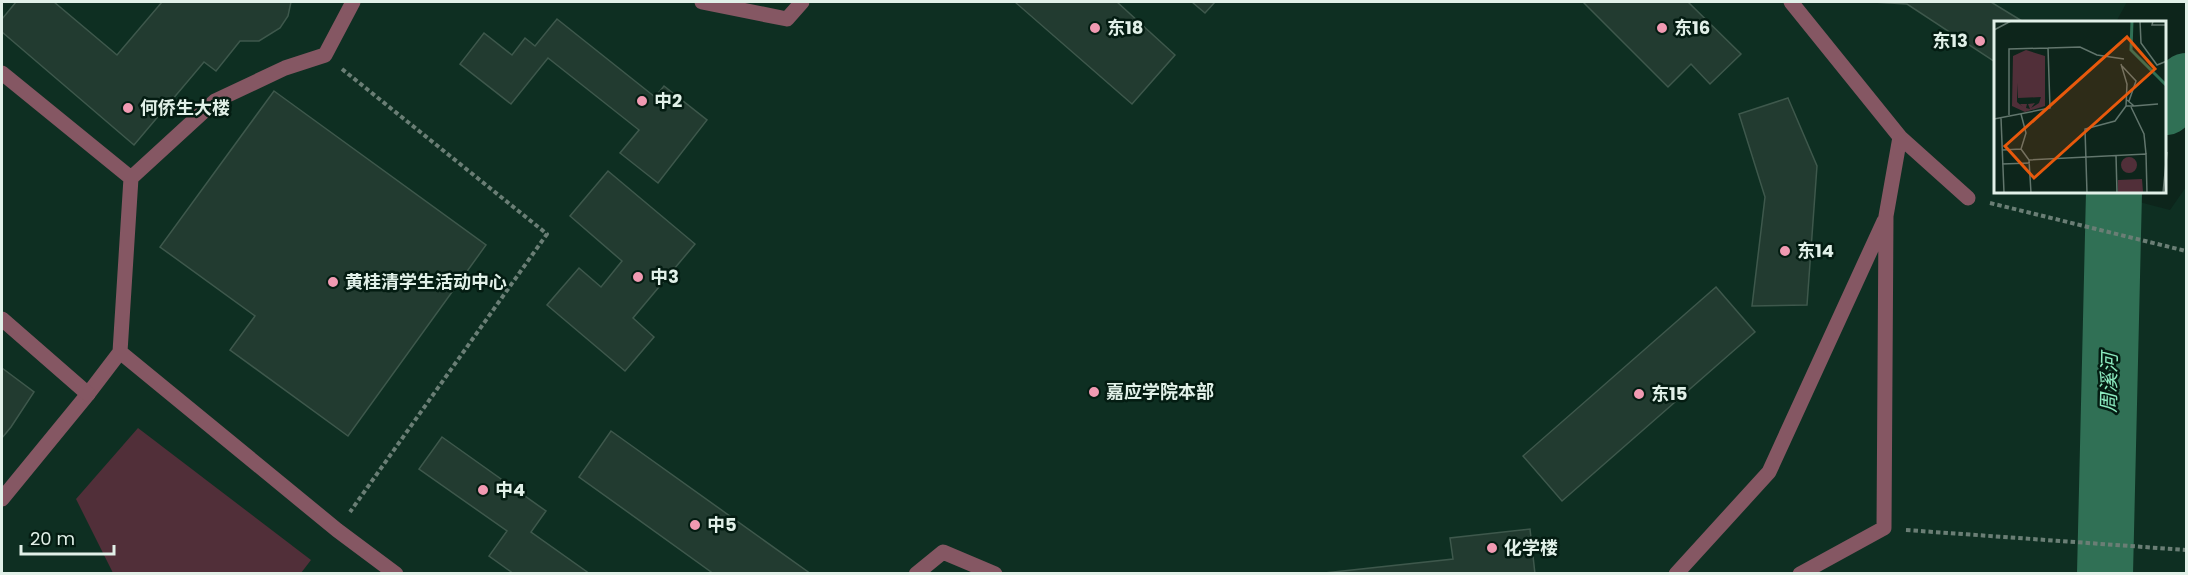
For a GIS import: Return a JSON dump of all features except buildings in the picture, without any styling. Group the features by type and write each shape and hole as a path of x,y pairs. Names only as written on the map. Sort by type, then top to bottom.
{"street":[{"path":"2,499 120,352 131,178 215,101 285,68 325,55 353,2"},
{"path":"702,2 787,19 802,2"},
{"path":"1791,2 1900,137 1968,198"},
{"path":"2,73 131,178"},
{"path":"1800,573 1884,528 1886,216 1900,137"},
{"path":"1676,573 1769,472 1886,216"},
{"path":"2,319 88,394"},
{"path":"120,352 337,530 396,573"},
{"path":"916,573 943,552 995,573"}],"path":[{"path":"325,55 547,234 337,530"},
{"path":"1968,198 2187,251"},
{"path":"1884,528 2187,550"}],"shaded area":[{"name":"嘉应学院本部","path":"2,2 2127,2 2117,21 1994,21 1994,194 2109,194 2170,210 2186,187 2186,573 2,573"},
{"path":"138,428 311,560 301,573 113,573 76,499"}],"waterway":[{"name":"周溪河","path":"2167,106 2186,81"},
{"name":"周溪河","path":"2105,574 2114,194"}],"place":[{"name":"东18","path":"1095,28"},
{"name":"东16","path":"1662,28"},
{"name":"东13","path":"1980,41"},
{"name":"中2","path":"642,101"},
{"name":"何侨生大楼","path":"128,108"},
{"name":"东14","path":"1785,251"},
{"name":"中3","path":"638,277"},
{"name":"黄桂清学生活动中心","path":"333,282"},
{"name":"嘉应学院本部","path":"1094,392"},
{"name":"东15","path":"1639,394"},
{"name":"中4","path":"483,490"},
{"name":"中5","path":"695,525"},
{"name":"化学楼","path":"1492,548"}]}
